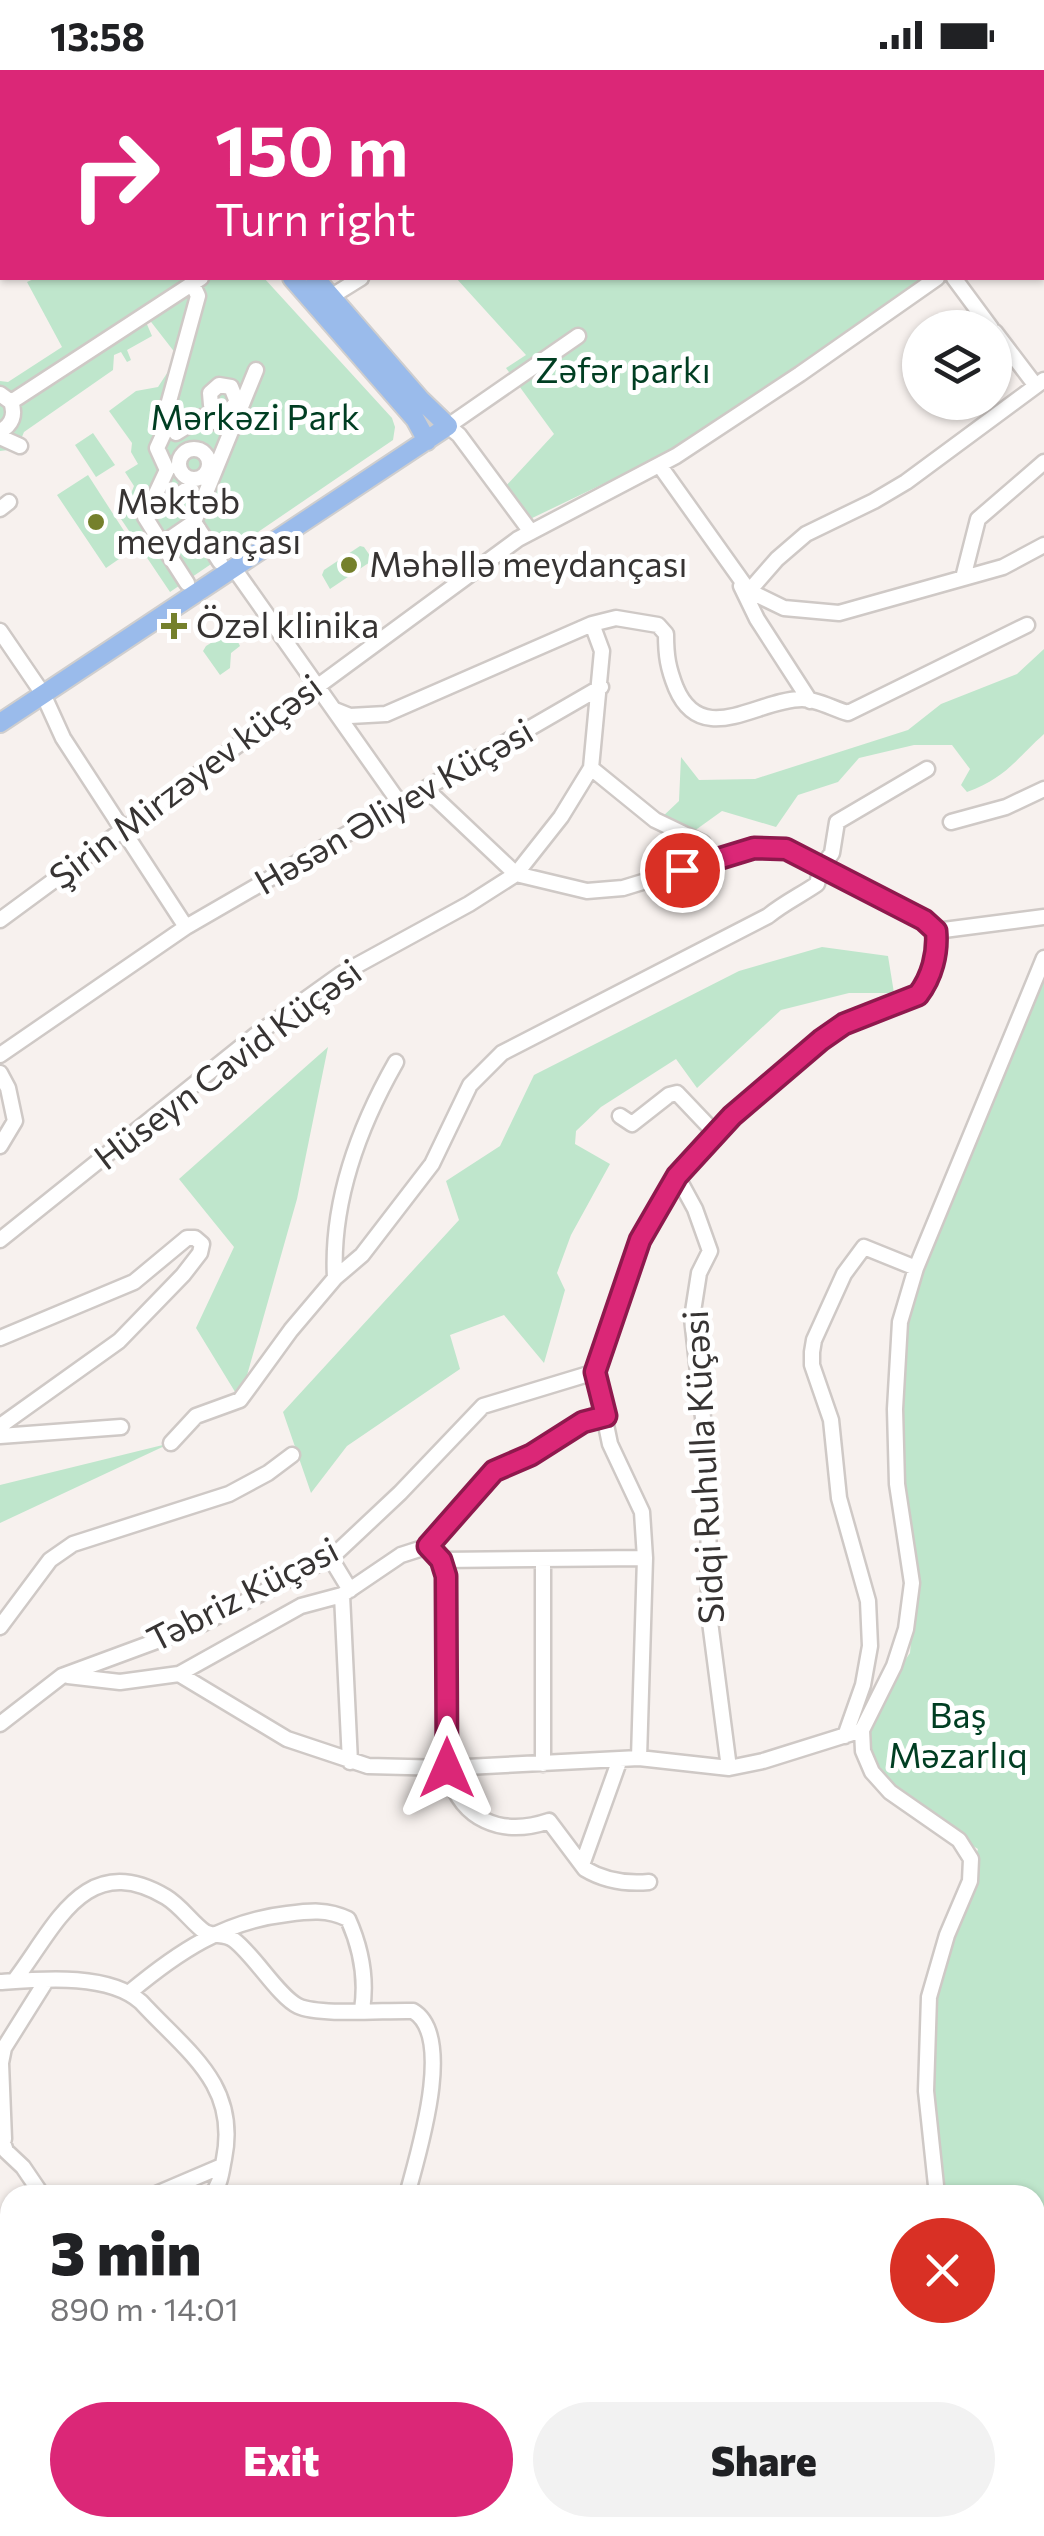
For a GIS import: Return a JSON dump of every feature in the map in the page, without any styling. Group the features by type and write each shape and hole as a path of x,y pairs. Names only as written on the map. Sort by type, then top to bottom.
{"main road":[{"path":"0,722 227,564 448,426 323,302 295,280"},
{"path":"316,280 323,302 416,419 428,441"}],"street":[{"path":"20,446 0,434 12,421 5,398 196,280 198,296 166,416 181,472 202,505"},
{"path":"323,302 358,280"},
{"name":"Şirin Mirzəyev küçəsi","path":"0,920 524,535 660,466 933,280"},
{"path":"956,280 978,310"},
{"path":"524,535 459,434 448,426 578,336"},
{"path":"749,591 806,534 906,482 1040,383 1012,351"},
{"path":"233,419 256,374 235,390"},
{"path":"233,419 209,402 210,393 224,384 235,390"},
{"path":"162,544 194,522 227,444 237,402 235,390"},
{"path":"145,518 166,470 157,448 168,431 202,417 233,419"},
{"path":"168,431 210,464 203,476 189,478 181,472"},
{"path":"191,452 227,444"},
{"path":"181,472 191,452"},
{"path":"962,578 978,519 1044,462"},
{"path":"660,466 749,591 784,608 839,613 1002,567 1044,545"},
{"path":"145,518 190,487"},
{"path":"145,518 187,583"},
{"path":"194,522 401,805"},
{"path":"738,574 750,608 810,701"},
{"path":"335,710 350,716 386,714 592,624 616,618 658,625 666,634 666,662 682,701 714,720 804,699 848,713 1027,625"},
{"path":"592,624 602,651 592,768 654,820 704,844 712,861"},
{"path":"0,631 43,694 62,738 186,927"},
{"name":"Həsən Əliyev Küçəsi","path":"0,1055 186,927 601,687"},
{"name":"Hüseyn Cavid Küçəsi","path":"0,1240 257,1034 314,993 516,874 592,768"},
{"path":"171,1443 196,1416 240,1400 291,1330 335,1278 362,1254 432,1164 470,1085 502,1053 768,916 817,884 821,868 832,853 837,822 927,769"},
{"path":"426,789 516,874 587,891 622,888 754,848 775,846 924,920 936,931 938,947 918,995 844,1024 732,1116 677,1176 640,1240 595,1372 610,1444 642,1512 646,1558 639,1758"},
{"path":"951,822 1006,807 1044,789"},
{"path":"936,931 1044,918"},
{"path":"936,2185 926,2092 930,1997 948,1935 970,1881 971,1859 959,1840 890,1792 872,1772 862,1730 894,1666 906,1630 912,1583 897,1484 895,1409 900,1322 916,1268 1044,958"},
{"path":"335,1278 336,1216 372,1106 396,1062"},
{"path":"0,1074 8,1088 15,1121 0,1146"},
{"path":"620,1116 632,1124 677,1092 716,1134"},
{"name":"Sidqi Ruhulla Küçəsi","path":"677,1176 710,1250 698,1273 692,1318 708,1463 709,1614 729,1768"},
{"path":"0,1338 134,1282 187,1238 202,1244 183,1276 119,1340 0,1426"},
{"path":"844,1736 863,1685 870,1646 868,1601 839,1498 832,1420 812,1364 814,1340 844,1274 864,1248 916,1268"},
{"name":"Təbriz Küçəsi","path":"0,1724 62,1676 200,1624 330,1558 400,1493 483,1406 595,1372"},
{"path":"62,1676 120,1682 179,1674 301,1606 346,1592 401,1555 428,1546 494,1471 531,1455 583,1422 606,1416"},
{"path":"0,1436 121,1427"},
{"path":"0,1627 50,1560 73,1544 229,1494 292,1455"},
{"path":"428,1546 441,1560 446,1576 447,1768 460,1800 480,1818 501,1827 523,1829 548,1820 582,1865 604,1878 633,1884 649,1882"},
{"path":"330,1558 346,1592 350,1762"},
{"name":"Sidqi Ruhulla Küçəsi","path":"441,1560 646,1558"},
{"path":"543,1559 544,1764"},
{"path":"0,1614 16,1604"},
{"path":"179,1674 287,1739 350,1762 447,1768 639,1758 729,1768 862,1730"},
{"path":"582,1865 620,1759"},
{"path":"7,1982 60,1912 95,1887 116,1882 140,1885 165,1896 190,1914 203,1931 234,1939 296,2006 316,2010 413,2011 426,2023 431,2044 432,2098 409,2185"},
{"path":"130,1992 171,1958 212,1934 248,1920 320,1910 348,1919 365,1976 362,2010"},
{"path":"7,1982 101,1981 130,1992 212,2076 220,2092 227,2140 216,2185"},
{"path":"36,2185 24,2166 3,2147 2,2063 4,2048 46,1982"},
{"path":"177,2185 222,2166"}],"green space":[{"name":"Mərkəzi Park","path":"266,280 392,418 393,440 170,592 121,519 134,486 125,472 138,464 131,452 132,443 109,411 136,391 158,387 176,354 148,318 125,336 146,322 152,336 127,350 131,360 127,362 121,352 114,355 113,370 24,432 17,449 0,451 0,381 8,382 62,347 27,282"},
{"name":"Zəfər parkı","path":"458,280 920,280 678,448 526,521 504,488 554,434 506,368 526,355"},
{"path":"93,433 115,465 96,477 75,445"},
{"name":"Məktəb meydançası","path":"88,475 135,548 106,568 57,495"},
{"name":"Məhəllə meydançası","path":"360,546 373,560 330,589 322,575 324,570"},
{"path":"232,630 240,646 231,653 230,668 220,675 203,651"},
{"path":"1044,649 1044,734 1009,768 981,786 967,792 961,785 970,769 952,745 914,745 859,758 838,782 798,795 776,827 722,811 690,834 660,819 679,801 681,757 699,780 755,779 908,730 941,704 1017,674"},
{"path":"822,947 888,956 894,993 849,993 781,1010 697,1088 676,1059 601,1107 576,1131 575,1144 610,1164 571,1235 557,1273 565,1290 544,1363 504,1315 450,1335 460,1369 347,1446 311,1493 283,1412 459,1220 446,1181 500,1146 534,1075 739,971"},
{"name":"Baş Məzarlıq","path":"1044,977 1044,2185 929,2185 922,2095 933,1975 978,1849 920,1814 881,1784 865,1738 888,1685 910,1653 915,1590 900,1483 901,1333 915,1276"},
{"path":"328,1047 297,1199 240,1400 196,1328 234,1247 179,1179"},
{"path":"171,1443 0,1523 0,1485"}],"place":[{"name":"Məktəb meydançası","path":"96,522"},
{"name":"Məhəllə meydançası","path":"349,565"},
{"name":"Özəl klinika","path":"174,626"}],"route":[{"path":"447,1768 446,1576 441,1560 428,1546 494,1471 531,1455 583,1422 606,1416 595,1372 640,1240 677,1176 732,1116 821,1040 844,1024 918,995 938,947 936,931 924,920 786,849 754,848 682,870"}]}
